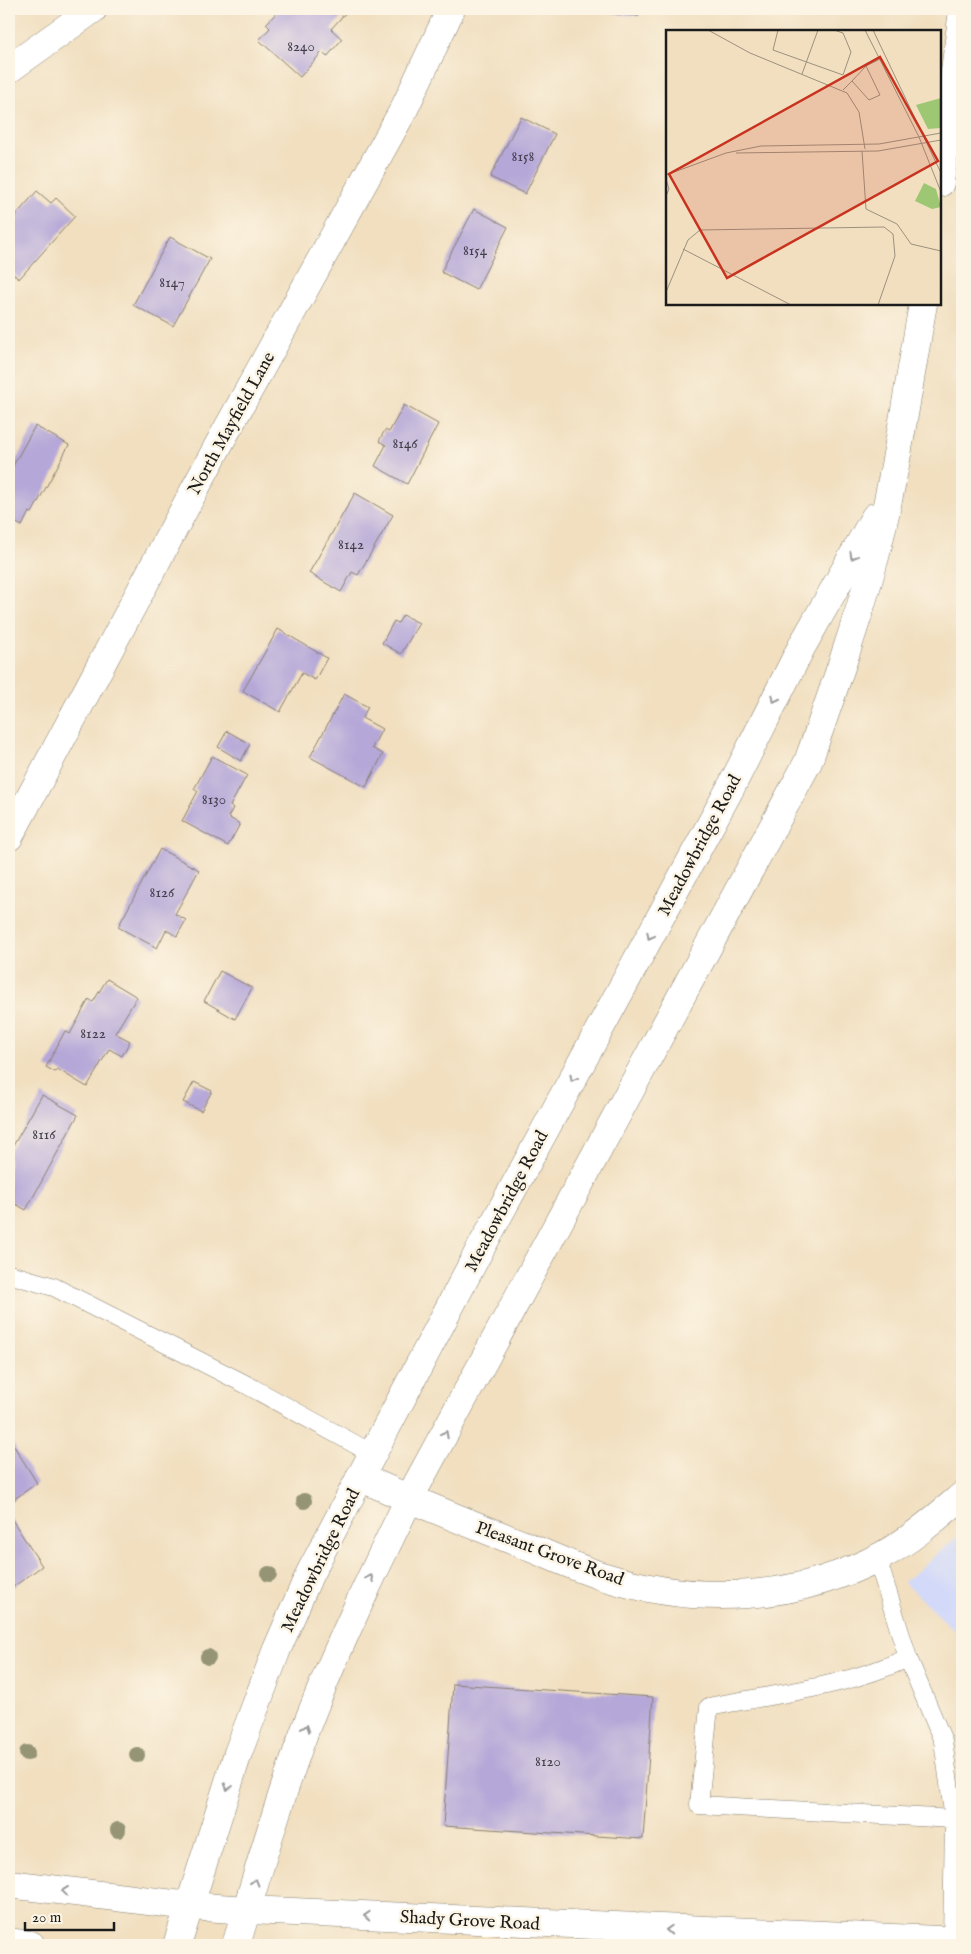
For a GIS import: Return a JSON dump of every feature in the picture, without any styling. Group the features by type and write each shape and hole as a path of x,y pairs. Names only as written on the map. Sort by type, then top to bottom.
{"main road":[{"path":"9,68 93,9"},
{"name":"North Mayfield Lane","path":"9,837 219,444 404,109 451,9"},
{"path":"941,176 962,18"},
{"name":"Meadowbridge Road","path":"236,1945 277,1810 310,1718 357,1605 409,1500 808,762 847,653 875,556 891,482 923,305"},
{"name":"Meadowbridge Road","path":"178,1945 238,1753 277,1650 310,1573 482,1246 731,787 802,646 874,520 891,482"},
{"name":"Pleasant Grove Road","path":"366,1465 409,1500 604,1577 657,1590 712,1596 753,1595 802,1587 840,1575 877,1558 918,1532 962,1496"},
{"name":"Shady Grove Road","path":"9,1884 190,1906 247,1910 957,1941"},
{"path":"9,1942 31,1945"}],"lane":[{"path":"9,1274 54,1287 247,1385 366,1465"},
{"path":"877,1558 908,1658 944,1741 954,1818 957,1941"},
{"path":"908,1658 874,1674 806,1690 709,1707 699,1805 954,1818"}],"shaded area":[{"path":"962,1533 962,1638 904,1582"}],"building":[{"path":"280,9 349,9 331,29 342,39 327,57 322,52 300,77 259,40 270,28 266,24"},
{"path":"595,9 640,9 639,16 595,12"},
{"path":"521,117 555,134 525,194 490,177"},
{"path":"37,191 51,203 56,198 75,216 19,279 9,270 9,223"},
{"path":"474,209 508,227 476,290 441,272"},
{"path":"170,237 210,259 173,326 133,305"},
{"path":"404,405 438,424 407,484 375,466 386,445 379,441 385,430 389,432"},
{"path":"35,426 69,445 32,513 29,512 22,526 9,519 9,473"},
{"path":"355,493 393,515 358,575 352,572 341,592 309,573"},
{"path":"403,615 419,623 401,654 382,643 394,621 398,623"},
{"path":"278,629 327,658 315,680 302,673 280,712 243,691"},
{"path":"344,694 368,707 362,718 382,729 372,748 383,754 366,787 310,757"},
{"path":"227,731 250,744 241,761 218,747"},
{"path":"212,756 247,775 230,806 233,808 228,817 240,824 228,846 182,821 198,791 194,789"},
{"path":"160,849 199,870 175,914 186,920 177,936 166,930 157,948 118,927"},
{"path":"220,971 252,988 235,1019 204,1001"},
{"path":"107,979 137,997 115,1033 130,1041 122,1056 109,1049 87,1087 57,1069 55,1072 46,1067 65,1031 70,1034 89,999 93,1002"},
{"path":"194,1082 212,1091 201,1111 183,1102"},
{"path":"42,1095 78,1115 26,1210 9,1200 9,1153"},
{"path":"9,1438 37,1483 9,1503"},
{"path":"9,1515 42,1566 9,1590"},
{"path":"453,1684 653,1697 643,1839 443,1826"}]}
